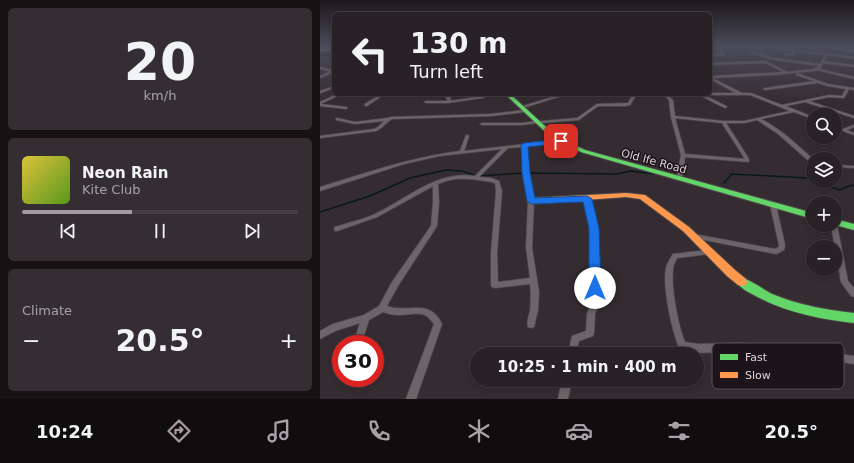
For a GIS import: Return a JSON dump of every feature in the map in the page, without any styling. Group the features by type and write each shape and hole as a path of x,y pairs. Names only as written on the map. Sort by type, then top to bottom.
{"main road":[{"name":"Old Ife Road","path":"509,96 561,141 590,153 806,214"},
{"name":"Old Ife Road","path":"514,96 525,109"},
{"name":"Old Ife Road","path":"539,122 560,136 596,152 636,165 680,175 806,209"},
{"path":"531,201 587,199 626,195 642,198 667,214 693,236 708,252 745,285 773,300 816,312 854,318"},
{"path":"842,219 854,222"},
{"path":"842,224 854,227"}],"street":[{"path":"773,65 788,73"},
{"path":"818,69 821,65"},
{"path":"837,65 854,66"},
{"path":"846,65 848,72"},
{"path":"320,68 332,71"},
{"path":"712,77 795,73 818,69 854,78"},
{"path":"320,77 332,71"},
{"path":"795,73 817,82 854,89"},
{"path":"712,78 741,94"},
{"path":"765,89 817,82"},
{"path":"320,92 332,88"},
{"path":"782,106 804,100 829,96 843,96 848,88"},
{"path":"712,94 753,94 806,116"},
{"path":"320,104 336,96"},
{"path":"366,105 380,96"},
{"path":"447,96 449,99 448,102"},
{"path":"337,119 355,123 408,117 491,115 525,109 561,96"},
{"path":"482,124 522,124 578,119 597,105 625,105 628,104 634,96"},
{"path":"666,96 671,100 673,117 683,155 680,175"},
{"path":"705,96 725,107"},
{"path":"426,102 448,102 483,97"},
{"path":"804,100 854,117"},
{"path":"320,104 346,108"},
{"path":"325,111 333,106"},
{"path":"673,117 722,122 744,122 793,111"},
{"path":"320,137 375,130 382,126 387,119"},
{"path":"757,119 763,121 775,130 806,156"},
{"path":"683,155 746,161 747,159 722,122"},
{"path":"355,123 352,127 356,129"},
{"path":"843,130 854,126"},
{"path":"843,130 854,134"},
{"path":"462,151 467,136"},
{"path":"320,189 424,158 462,151 561,141"},
{"path":"524,145 526,173 531,201 529,248 532,281 535,292 534,310 531,324"},
{"path":"477,176 507,146"},
{"path":"842,166 854,167"},
{"path":"337,230 375,216 413,194 435,184 452,179 477,176 497,182 499,191 494,252 495,285 532,281"},
{"path":"320,335 333,328 366,318 382,308 395,284 434,226 436,202 435,184"},
{"path":"573,347 575,338 590,333 591,314 595,304 595,241 592,218 587,199"},
{"path":"693,236 776,252 779,251 782,248 782,245 773,205"},
{"path":"835,232 845,282 853,292"},
{"path":"708,252 675,256 670,263 668,274 670,292 682,345 701,348 712,347"},
{"path":"382,308 393,312 421,310 431,315 438,324 411,399"},
{"path":"360,335 366,318"},
{"path":"844,359 854,360"},
{"path":"563,399 565,387"}],"waterway":[{"path":"320,212 370,196 410,178 446,170 462,171 477,176 526,173 617,174 631,171 654,174"},
{"path":"724,183 732,174 806,178"},
{"path":"834,188 840,190 851,185 854,186"}],"traffic: fast":[{"path":"509,96 555,138 583,151 806,214"},
{"path":"842,224 854,227"},
{"path":"742,282 767,297 795,307 825,314 854,318"}],"traffic: slow":[{"path":"531,201 626,195 642,197 686,229 742,282"}],"route":[{"path":"561,141 524,145 526,173 531,201 587,199 594,228 595,288"}]}
